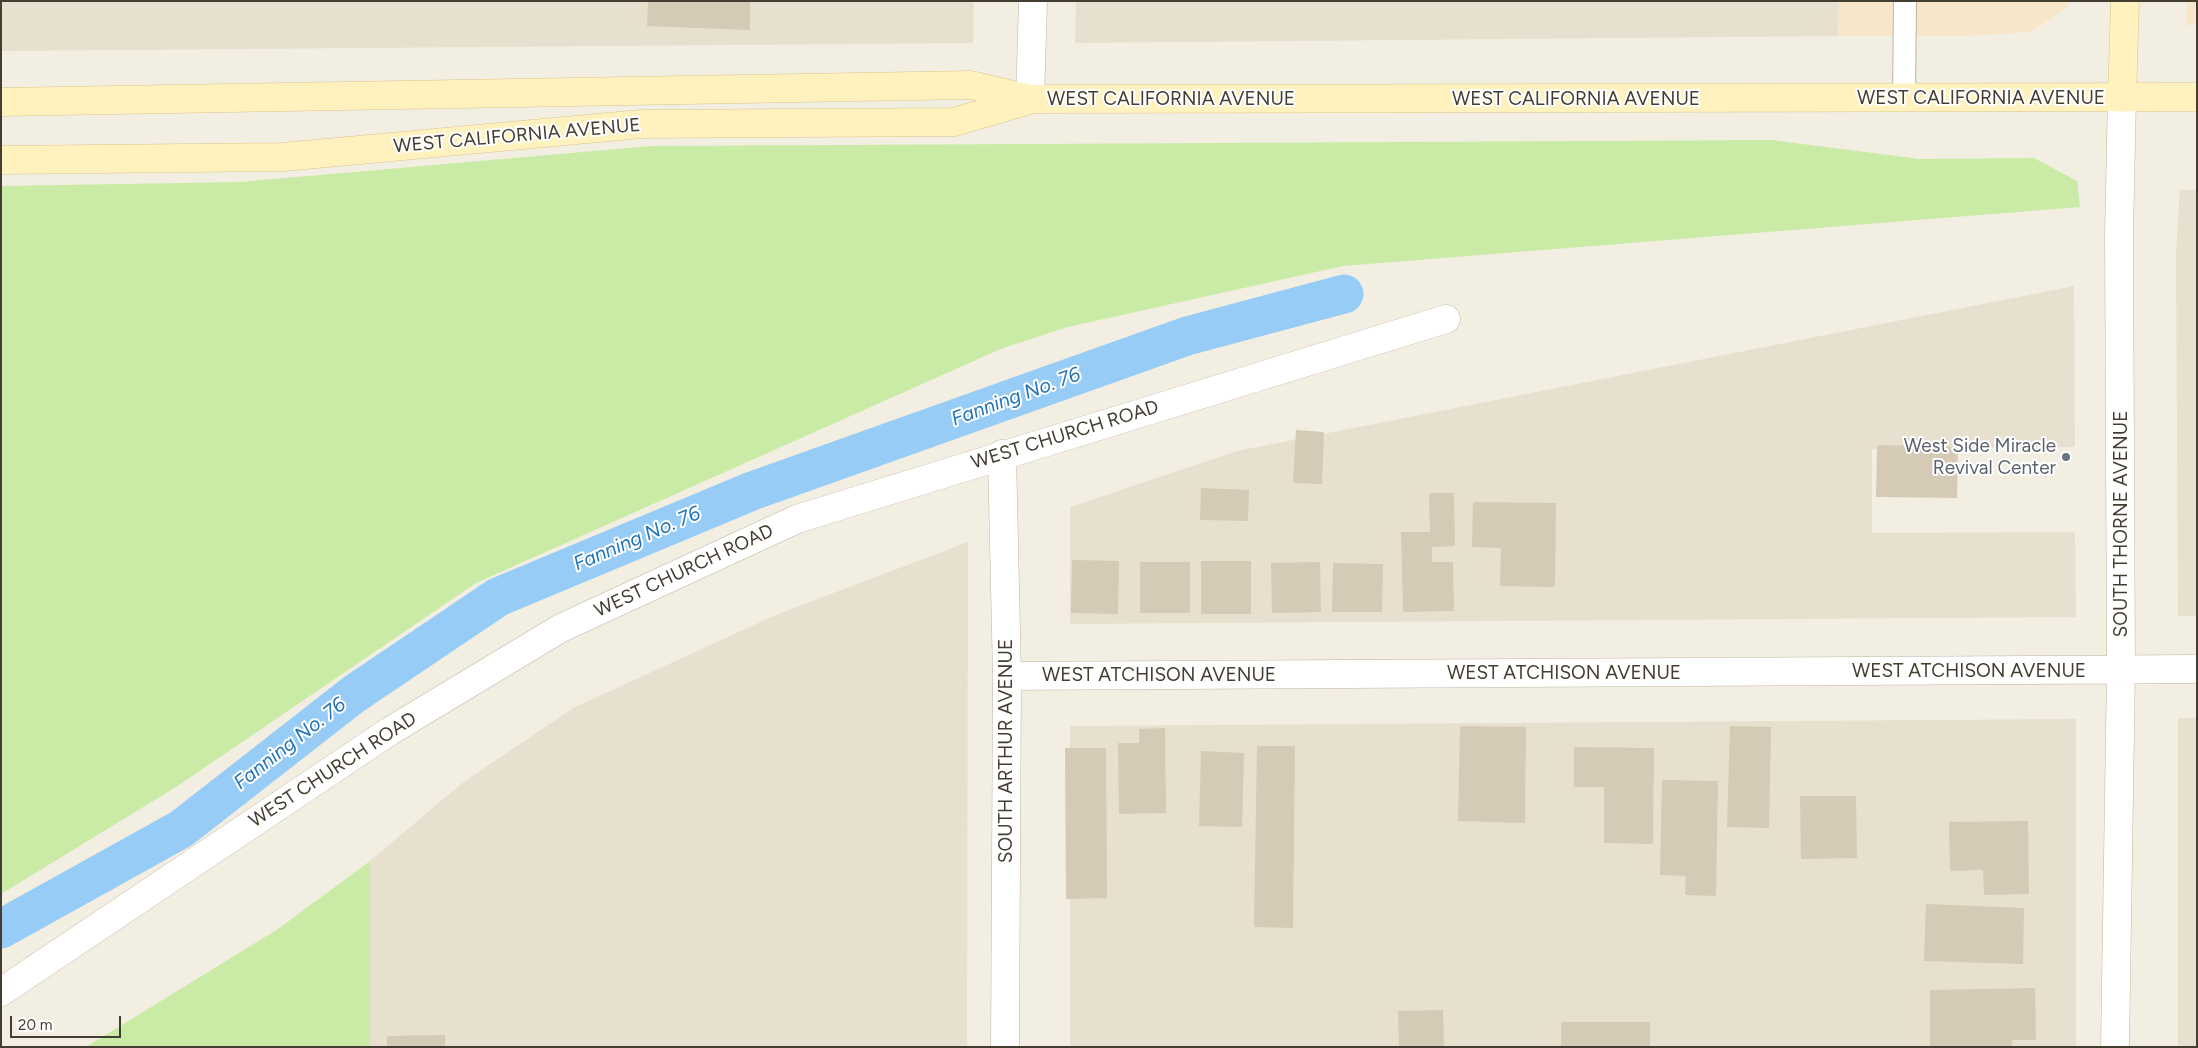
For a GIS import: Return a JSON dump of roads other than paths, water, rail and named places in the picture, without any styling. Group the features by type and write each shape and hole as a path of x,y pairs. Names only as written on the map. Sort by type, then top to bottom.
{"main road":[{"name":"SOUTH THORNE AVENUE","path":"2122,98 2125,1"},
{"name":"WEST CALIFORNIA AVENUE","path":"1,102 971,85 1030,99 2197,97"},
{"name":"WEST CALIFORNIA AVENUE","path":"1,160 283,157 641,124 954,122 1030,99"}],"street":[{"path":"1030,99 1033,1"},
{"name":"SOUTH THORNE AVENUE","path":"2115,1047 2122,670 2120,234 2122,98"},
{"name":"WEST CHURCH ROAD","path":"1,992 390,731 561,628 797,519 1446,318"},
{"name":"SOUTH ARTHUR AVENUE","path":"1002,454 1007,676 1005,1047"},
{"name":"WEST ATCHISON AVENUE","path":"1007,676 2197,669"}],"lane":[{"path":"1904,98 1905,1"}],"waterway":[{"name":"Fanning No. 76","path":"1,929 181,829 354,694 498,597 752,491 1187,336 1344,294"}],"place":[{"name":"West Side Miracle Revival Center","path":"2066,457"}]}
